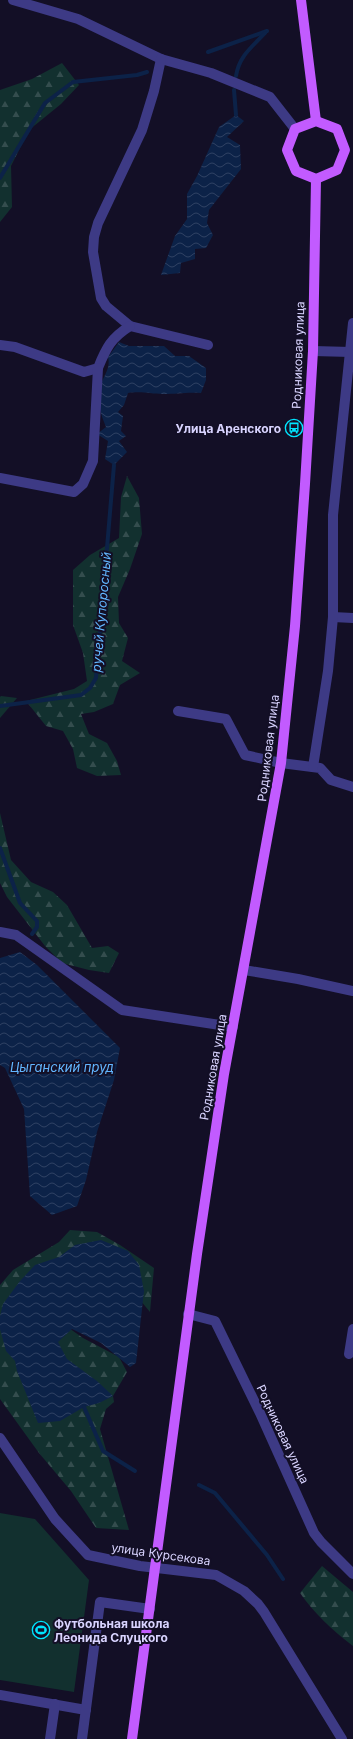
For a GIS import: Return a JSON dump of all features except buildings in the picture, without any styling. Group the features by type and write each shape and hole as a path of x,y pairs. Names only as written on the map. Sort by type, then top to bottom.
{"main road":[{"path":"301,0 316,120"},
{"path":"316,120 336,129 349,149 337,170 316,179 296,171 287,150 295,129 316,120"},
{"name":"Родниковая улица","path":"132,1739 188,1314 224,1074 281,763 295,626 312,351 316,179"}],"street":[{"path":"13,0 78,20 161,59 211,73 270,97 295,129"},
{"path":"161,59 154,91 142,130 104,208 94,237 93,252 101,298 106,306 130,326 208,345"},
{"path":"313,767 328,671 334,617 333,515 353,323"},
{"path":"0,478 74,492 83,484 93,461 98,368 106,348 112,340 130,326"},
{"path":"0,345 15,347 84,372 98,368"},
{"path":"312,351 351,352"},
{"path":"334,617 353,618"},
{"path":"178,711 226,719 245,755 281,763 320,768 331,780 353,787"},
{"path":"0,932 16,935 122,1010 233,1027"},
{"path":"244,970 298,979 353,991"},
{"name":"Родниковая улица","path":"188,1314 215,1320 260,1413 314,1533 353,1574"},
{"path":"349,1354 353,1329"},
{"name":"улица Курсекова","path":"0,1438 55,1519 88,1555 154,1567 216,1575 244,1591 258,1604 342,1739"},
{"path":"82,1739 100,1602 150,1609"},
{"path":"0,1695 86,1710"},
{"path":"50,1739 55,1704"}],"green space":[{"path":"62,63 79,85 61,104 29,130 11,166 12,207 0,222 0,90 32,79"},
{"path":"127,476 139,498 142,534 130,569 118,597 119,623 128,638 122,661 140,673 120,685 113,704 94,712 81,714 89,734 107,743 117,761 121,775 97,776 77,768 73,749 63,731 46,726 26,701 74,689 87,681 83,653 73,625 73,570 90,555 119,538 121,497"},
{"path":"0,697 17,698 0,718"},
{"path":"0,813 11,860 31,882 53,892 67,905 92,948 108,946 119,953 109,973 89,970 62,963 45,946 7,897 0,883"},
{"path":"70,1230 97,1232 120,1245 154,1268 150,1312 126,1283 66,1326 83,1338 119,1357 127,1372 113,1396 114,1402 106,1409 100,1429 129,1530 96,1528 71,1491 39,1453 0,1399 0,1285 13,1270 59,1242"},
{"name":"Футбольная школа Леонида Слуцкого","path":"0,1513 35,1519 89,1580 74,1692 0,1680"},
{"path":"322,1566 353,1592 353,1646 324,1621 300,1593"}],"water":[{"path":"236,115 244,121 227,137 240,145 241,169 209,210 207,223 213,235 206,248 195,249 195,259 181,263 180,273 161,275 175,236 187,219 187,194 197,176 219,127"},
{"path":"119,342 129,346 164,346 175,356 189,356 206,368 206,380 201,393 128,393 124,405 118,412 123,416 121,431 126,436 119,441 127,452 114,465 105,459 108,441 97,434 106,427 99,402 100,386 109,365 108,357"},
{"name":"Цыганский пруд","path":"20,952 37,965 120,1048 114,1080 97,1132 86,1180 77,1206 52,1215 30,1196 24,1109 5,1068 0,1065 0,958"},
{"path":"101,1240 128,1251 139,1265 144,1291 136,1363 130,1367 101,1343 72,1329 58,1342 67,1359 97,1381 113,1396 99,1403 84,1407 60,1421 38,1423 17,1371 15,1361 6,1351 0,1329 0,1316 3,1304 20,1281 35,1265 59,1257 75,1245"}],"waterway":[{"name":"ручей Купоросный","path":"208,52 267,31"},
{"name":"ручей Купоросный","path":"236,76 243,57 265,33"},
{"name":"ручей Купоросный","path":"0,178 45,103 73,82 137,75 147,72"},
{"name":"ручей Купоросный","path":"234,90 236,115"},
{"name":"ручей Купоросный","path":"0,706 81,695 90,688 96,678 114,465"},
{"name":"ручей Купоросный","path":"0,848 20,903 37,921 37,927 32,934"},
{"name":"ручей Купоросный","path":"84,1407 103,1451 135,1471"},
{"name":"ручей Купоросный","path":"199,1485 215,1493 267,1555 283,1579"}],"place":[{"name":"Улица Аренского","path":"294,428"},
{"name":"Футбольная школа Леонида Слуцкого","path":"41,1630"}]}
